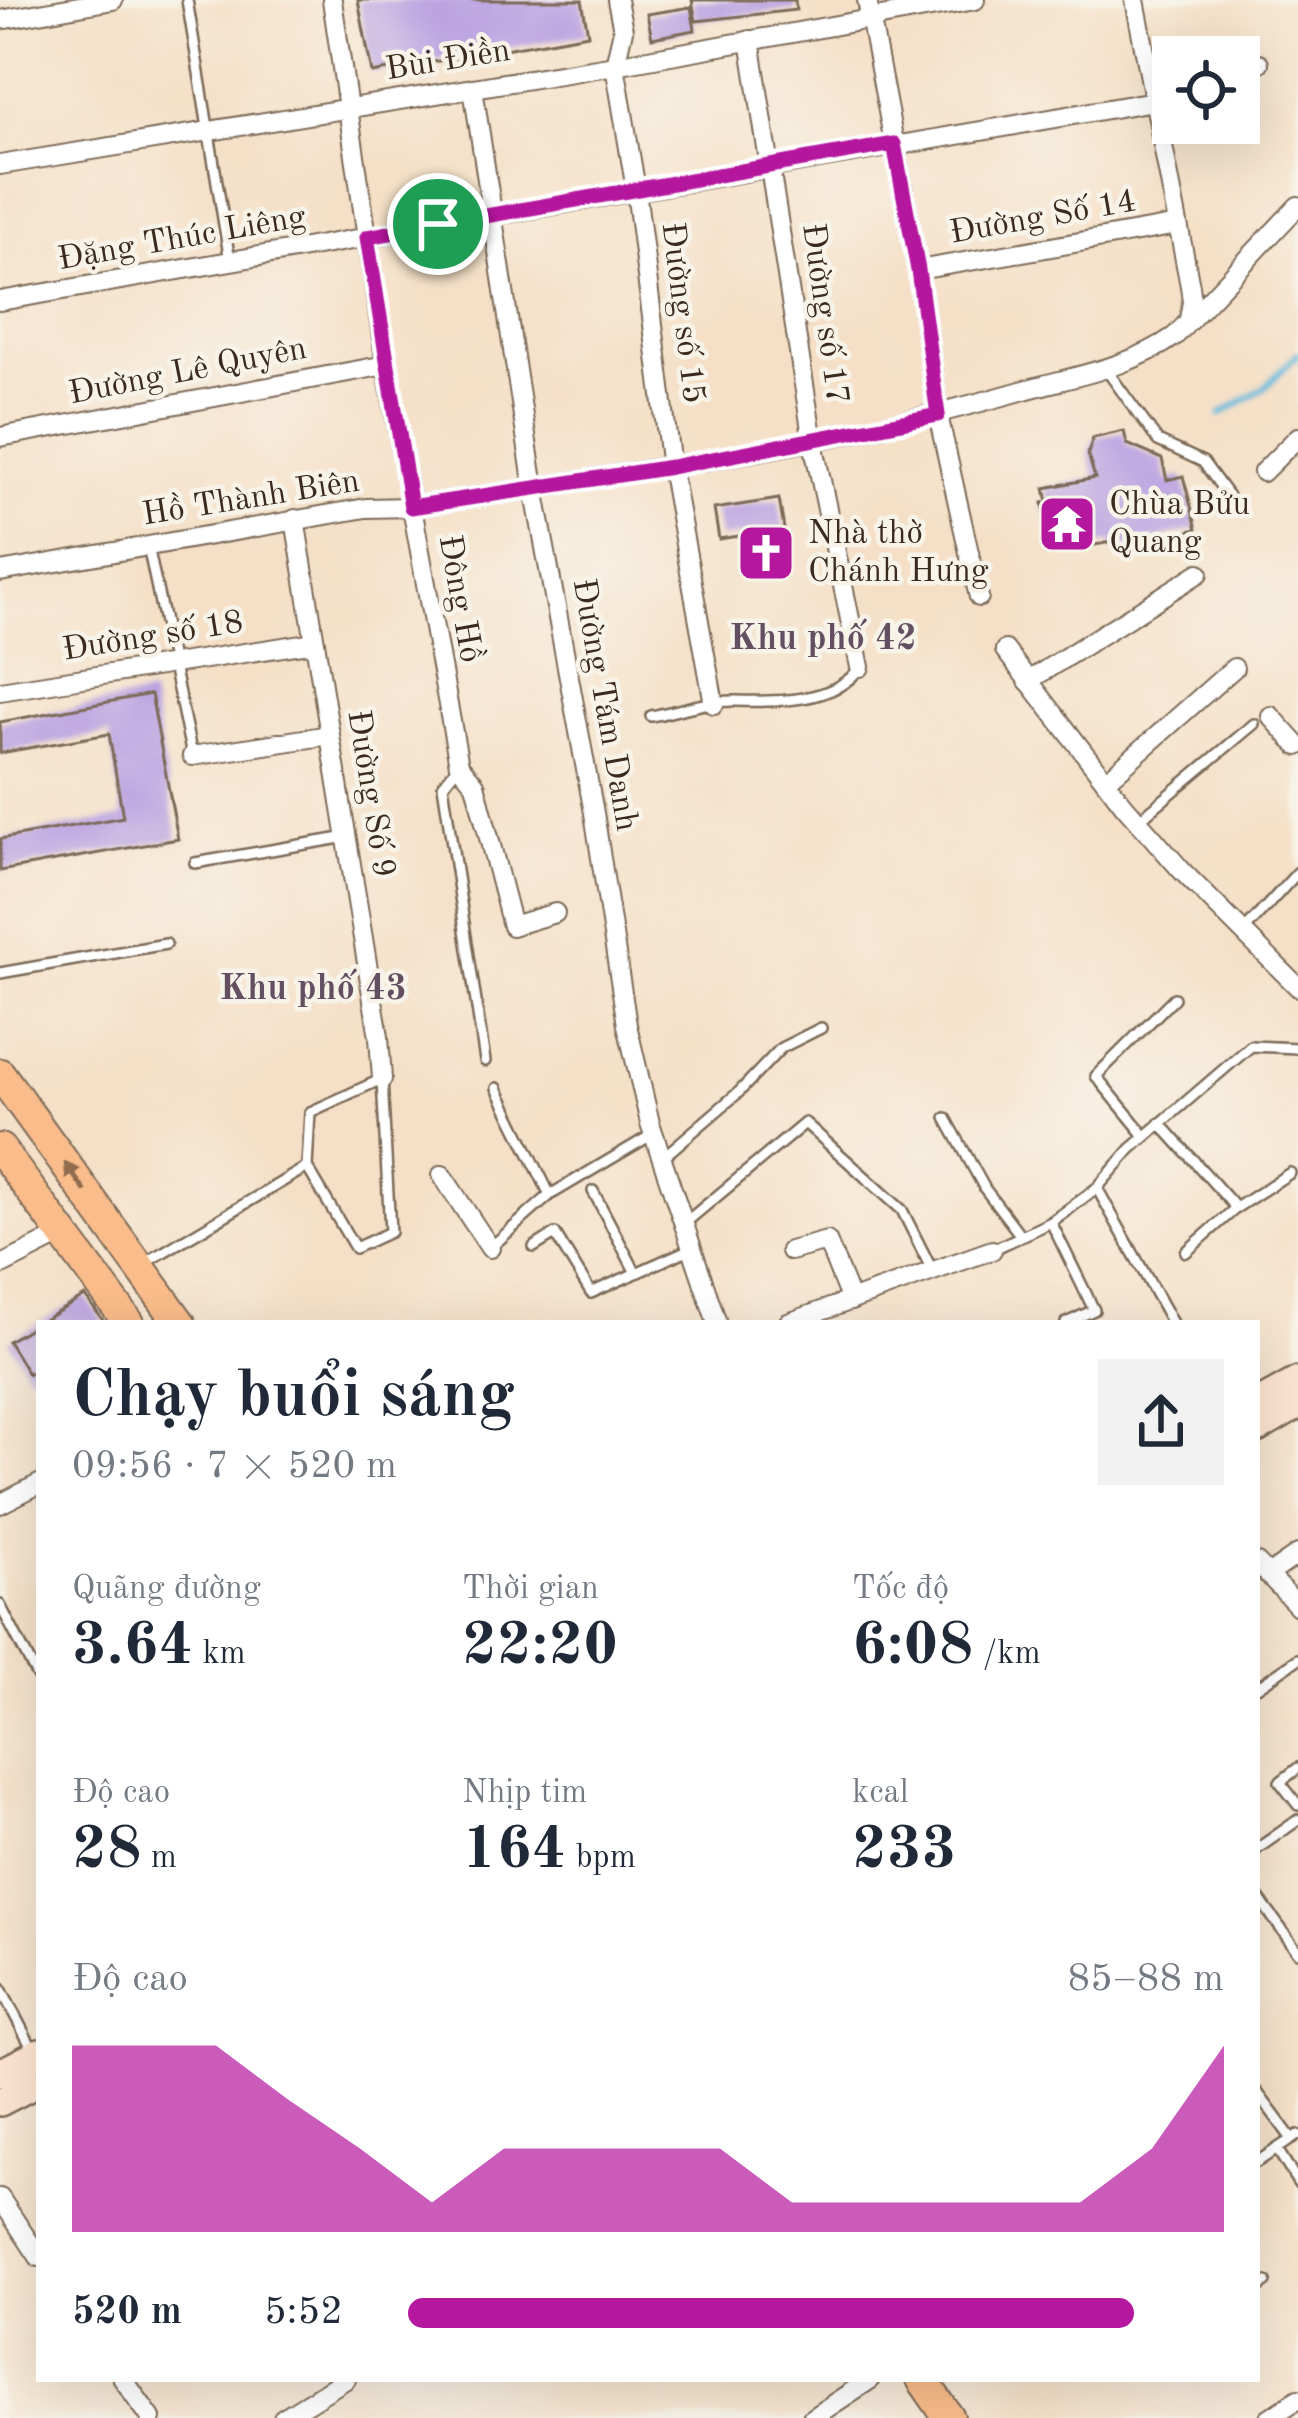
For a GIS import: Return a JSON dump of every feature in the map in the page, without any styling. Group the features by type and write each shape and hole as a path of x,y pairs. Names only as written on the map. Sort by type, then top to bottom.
{"main road":[{"path":"3,1085 179,1320"},
{"path":"0,1149 127,1320"},
{"path":"1260,1402 1298,1381"},
{"path":"1260,1427 1298,1405"},
{"path":"0,2073 36,2064"},
{"path":"0,2102 36,2065"},
{"path":"927,2382 950,2418"}],"street":[{"path":"0,20 68,4 112,0"},
{"name":"Đông Hồ","path":"332,0 386,365 459,766"},
{"name":"Đường số 15","path":"617,0 623,30 615,65 671,467 714,704"},
{"name":"Bùi Điền","path":"0,165 615,65 750,40 868,10 975,0"},
{"path":"1135,0 1152,91"},
{"path":"868,10 918,270 938,415 979,597"},
{"name":"Đường số 17","path":"750,40 813,442 860,667"},
{"name":"Đường Tám Danh","path":"472,88 534,488 594,813 626,1025 653,1134 716,1320"},
{"name":"Đặng Thúc Liêng","path":"0,301 1152,96"},
{"path":"1162,144 1192,302 1188,320"},
{"name":"Hồ Thành Biên","path":"0,572 296,519 366,508 411,507 813,442 938,415 1105,368 1156,350 1267,243 1298,206"},
{"name":"Đường Số 14","path":"918,270 1178,225"},
{"name":"Đường Lê Quyên","path":"0,437 386,365"},
{"path":"1263,472 1298,437"},
{"name":"Đường Số 9","path":"296,519 382,1079"},
{"path":"1028,681 1199,573"},
{"name":"Đường số 18","path":"0,691 315,642"},
{"path":"1005,650 1138,821 1298,987"},
{"path":"1106,782 1234,668"},
{"path":"1262,720 1298,746"},
{"path":"192,756 330,735"},
{"path":"459,766 475,784 512,926 555,914"},
{"path":"442,1175 490,1248"},
{"path":"0,1266 63,1234"},
{"path":"790,1251 827,1241 851,1301"},
{"path":"797,1320 992,1250"},
{"path":"0,1504 36,1486"},
{"path":"1298,1554 1263,1569 1298,1606"},
{"path":"0,2198 36,2252"},
{"path":"125,2382 151,2418"},
{"path":"283,2418 341,2382"},
{"path":"812,2418 866,2382"},
{"path":"1269,2418 1298,2399"}],"lane":[{"path":"187,0 230,261"},
{"path":"1105,368 1158,441 1203,461 1228,496"},
{"path":"148,546 192,756"},
{"path":"651,716 736,701 764,703 836,688 851,680 860,667"},
{"path":"1138,821 1262,720"},
{"name":"Đông Hồ","path":"459,766 443,785 485,1061"},
{"path":"195,863 346,837"},
{"path":"1244,932 1298,872"},
{"path":"0,974 166,944"},
{"path":"1145,1136 1096,1076 1174,998"},
{"path":"661,1159 739,1092 781,1048 821,1028"},
{"path":"992,1250 1052,1222 1097,1188 1145,1136 1251,1046 1298,1048"},
{"path":"382,1079 390,1232 355,1248 307,1167 310,1112 382,1079"},
{"path":"497,1088 550,1195"},
{"path":"946,1118 986,1189 1021,1236"},
{"path":"682,1225 805,1123 902,1210 933,1272"},
{"path":"1160,1123 1236,1208"},
{"path":"490,1248 550,1195 653,1134"},
{"path":"140,1266 307,1167"},
{"path":"1186,1252 1236,1208 1290,1173"},
{"path":"1097,1188 1170,1320"},
{"path":"593,1191 636,1273"},
{"path":"1052,1222 1094,1310 1072,1320"},
{"path":"534,1246 555,1234 591,1294 690,1249"},
{"path":"0,1605 36,1674"},
{"path":"1260,1685 1298,1659"},
{"path":"1298,1768 1280,1782 1298,1805"},
{"path":"1260,1847 1298,1820"},
{"path":"1260,1900 1298,1952"},
{"path":"0,1987 36,2059"},
{"path":"1260,2096 1295,2137 1260,2160"},
{"path":"1277,2149 1298,2182"}],"building":[{"path":"358,0 582,0 588,34 372,73"},
{"path":"692,0 795,0 796,10 696,21"},
{"path":"691,7 695,30 652,38 647,14"},
{"path":"1124,431 1127,444 1162,459 1167,480 1183,476 1197,529 1113,550 1111,542 1052,553 1045,488 1095,478 1088,454 1093,438"},
{"name":"Nhà thờ Chánh Hưng","path":"779,499 784,529 719,539 714,509"},
{"path":"151,694 178,839 0,871 0,839 123,817 109,734 0,753 0,722"},
{"path":"85,1296 103,1320 44,1320"},
{"path":"36,1325 36,1370 28,1374 8,1341"}],"waterway":[{"path":"1221,414 1265,387 1298,354"}],"place":[{"name":"Chùa Bửu Quang","path":"1067,524"},
{"name":"Nhà thờ Chánh Hưng","path":"766,553"}],"district":[{"name":"Khu phố 42","path":"823,640"},
{"name":"Khu phố 43","path":"313,990"}],"route":[{"path":"894,144 938,415 671,467 411,507 367,237 438,224 894,144"}]}
